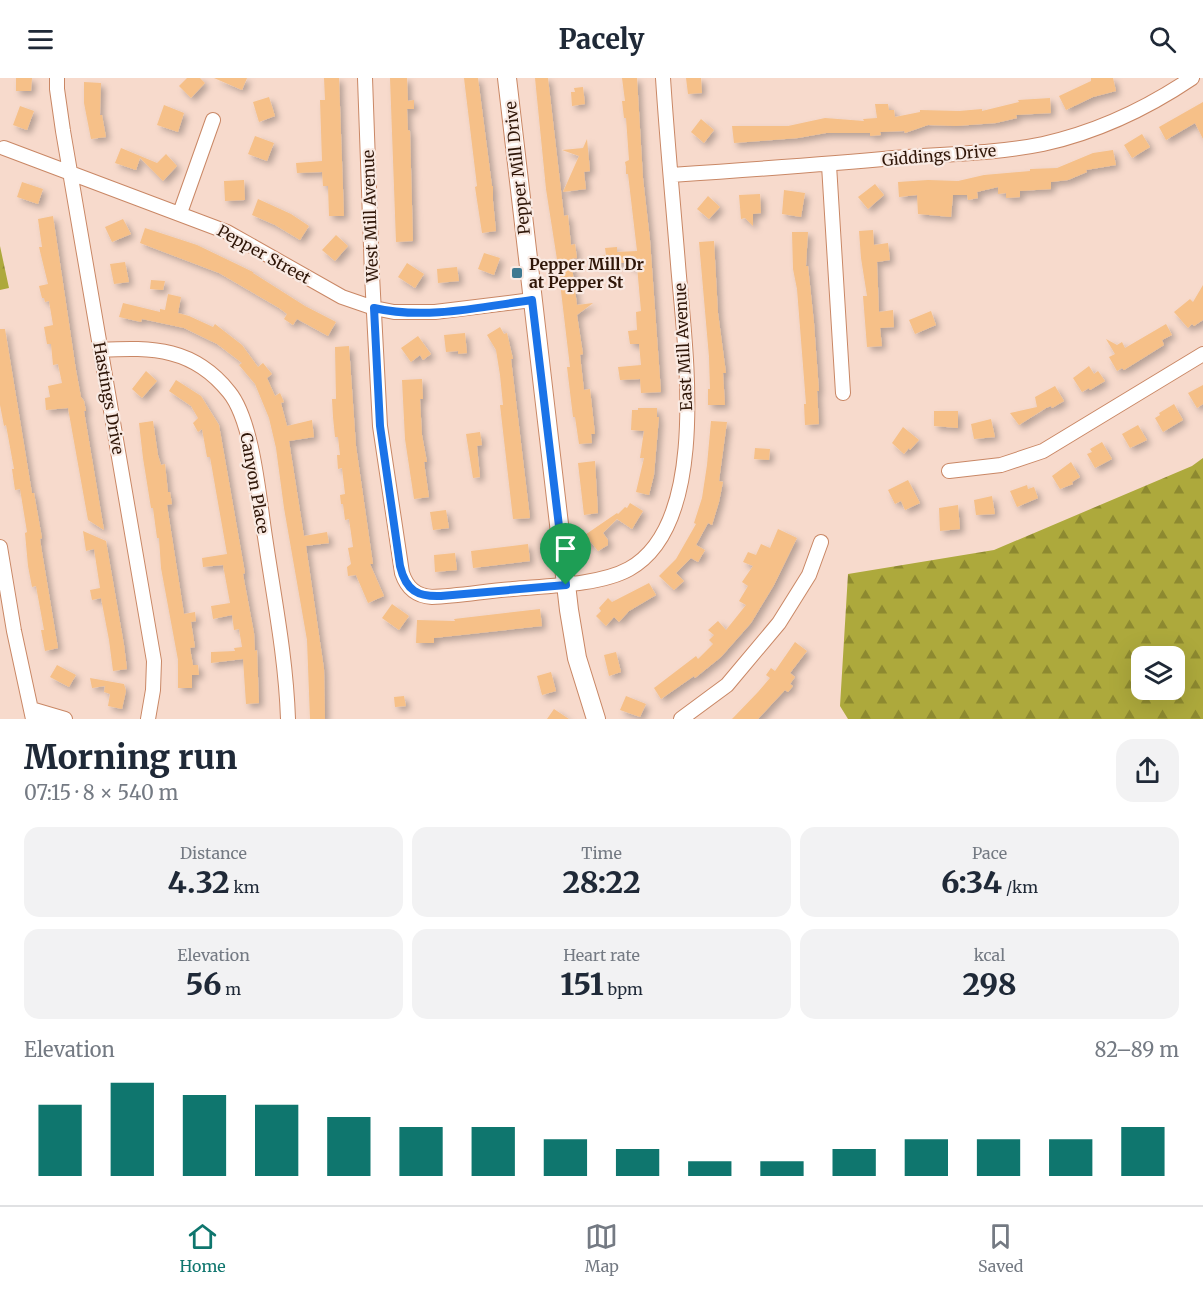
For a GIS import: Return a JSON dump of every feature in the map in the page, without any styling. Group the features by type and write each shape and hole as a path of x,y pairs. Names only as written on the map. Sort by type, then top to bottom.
{"street":[{"name":"Hastings Drive","path":"57,78 70,171 154,661 153,690 148,719"},
{"name":"West Mill Avenue","path":"365,78 374,308 384,458 400,566 405,582 419,595 432,597 566,585"},
{"name":"Pepper Mill Drive","path":"507,78 566,585 577,658 596,719"},
{"name":"East Mill Avenue","path":"566,585 611,576 637,564 650,551 666,528 679,493 685,457 687,381 663,78"},
{"name":"Giddings Drive","path":"671,175 829,165 989,151 1043,143 1087,132 1130,114 1155,102 1192,78"},
{"path":"180,213 213,120"},
{"name":"Pepper Street","path":"4,148 227,231 342,297 374,308 394,312 435,312 532,300"},
{"path":"829,165 843,393"},
{"name":"Canyon Place","path":"101,350 147,349 178,354 216,378 238,406 249,439 277,609 288,719"},
{"path":"949,471 1002,465 1043,451 1203,354"},
{"path":"681,719 727,685 779,623 809,575 821,542"},
{"path":"0,547 14,631 32,714 65,719"},
{"path":"0,635 14,631"}],"green space":[{"path":"0,246 9,288 0,290"},
{"path":"1203,458 1203,719 848,719 840,706 848,574 994,550 1192,466"}],"building":[{"path":"16,78 32,78 31,91 16,91"},
{"path":"187,78 200,78 205,83 191,98 179,86"},
{"path":"214,78 247,78 242,90"},
{"path":"324,78 339,78 344,216 329,216 328,186 323,186 322,172 297,173 296,163 322,161 320,100 325,100"},
{"path":"390,78 407,78 408,101 414,100 414,109 407,109 408,130 410,131 413,241 396,242"},
{"path":"464,78 478,78 493,186 496,231 482,233"},
{"path":"535,78 548,78 564,216 568,215 571,245 575,244 577,258 571,259 577,305 593,303 577,315 583,354 580,355 584,390 590,389 595,434 591,434 592,443 579,444 575,417 573,417 567,367 570,367 546,189"},
{"path":"622,78 637,78 661,392 641,393 640,379 620,380 618,367 641,365 639,344 630,344 628,331 637,330 636,312 641,311 637,266 629,267 629,262 597,266 596,257 606,255 605,248 617,247 617,252 637,251 628,174 626,174 625,162 629,160 626,118 624,118 622,101 625,101"},
{"path":"686,78 701,78 702,93 688,94"},
{"path":"1091,78 1113,78 1116,91 1093,97 1066,110 1059,96 1091,81"},
{"path":"84,82 101,83 100,115 102,115 106,137 91,139 84,103"},
{"path":"583,87 585,104 572,106 571,92 575,92 574,88"},
{"path":"269,97 275,116 259,122 253,102"},
{"path":"1050,98 1051,113 1016,115 1017,118 996,123 956,126 928,125 905,133 904,131 880,132 881,135 870,136 870,133 826,133 798,138 734,143 732,126 788,126 825,118 864,121 863,119 877,118 875,104 888,104 889,110 894,110 895,117 920,112 920,110 982,109 982,111 1019,102 1018,100"},
{"path":"1203,102 1203,139 1195,123 1166,140 1159,127"},
{"path":"164,105 184,113 178,132 157,125"},
{"path":"20,106 34,111 27,130 13,125"},
{"path":"701,119 714,130 704,143 691,132"},
{"path":"1142,134 1150,147 1132,158 1124,145"},
{"path":"255,136 274,143 267,161 248,154"},
{"path":"587,139 590,171 584,172 586,189 563,192 579,156 562,150 583,148"},
{"path":"121,148 157,163 166,154 177,166 163,181 140,158 136,170 115,163"},
{"path":"1113,150 1116,165 1086,170 1087,172 1068,180 1051,182 1051,189 1020,191 1020,197 1006,198 1006,193 998,194 998,187 977,192 978,198 968,200 967,195 953,195 951,217 918,214 917,195 899,197 898,182 958,181 984,175 1057,168 1093,153"},
{"path":"244,180 245,200 225,201 224,181"},
{"path":"22,182 43,189 38,204 17,197"},
{"path":"875,184 884,195 868,209 858,197"},
{"path":"784,190 805,193 801,217 782,214"},
{"path":"760,194 761,213 753,214 753,226 745,218 741,219 739,195"},
{"path":"708,196 720,207 709,219 697,209"},
{"path":"258,199 291,214 309,226 300,240 252,215"},
{"path":"53,216 76,370 86,411 84,411 104,530 88,520 68,408 46,410 45,398 50,397 48,386 62,383 58,364 53,365 51,344 47,344 44,327 53,325 49,301 45,302 42,298 39,286 48,284 39,247 42,247 38,219"},
{"path":"123,219 131,234 112,242 105,227"},
{"path":"145,228 197,245 253,272 305,306 336,322 328,336 297,319 293,325 284,319 287,314 279,308 219,273 140,243"},
{"path":"873,230 874,245 888,243 890,260 877,262 879,312 893,310 894,327 880,328 882,346 867,347 863,296 867,296 859,231"},
{"path":"792,232 808,232 806,266 808,266 814,323 819,424 805,425 804,404 806,404 797,289 793,269"},
{"path":"336,235 348,246 335,261 322,250"},
{"path":"714,241 718,313 726,373 723,373 725,405 708,405 709,357 699,242"},
{"path":"484,253 500,258 494,275 478,269"},
{"path":"125,262 129,282 114,284 110,264"},
{"path":"407,263 424,274 415,288 398,277"},
{"path":"457,267 459,281 438,283 437,269"},
{"path":"151,280 165,281 163,290 150,289"},
{"path":"1203,285 1203,320 1188,328 1174,312 1190,299 1193,302"},
{"path":"168,294 181,297 178,313 213,327 215,324 242,345 258,367 263,363 272,374 267,378 275,396 280,393 284,402 281,403 287,426 312,420 314,437 289,441 304,536 327,532 329,543 306,546 324,669 325,719 310,719 307,640 276,448 269,418 255,384 239,365 242,363 217,344 184,328 142,319 141,322 119,317 123,303 160,312 160,309 165,310"},
{"path":"931,311 936,325 915,334 909,320"},
{"path":"1166,324 1172,335 1162,340 1164,345 1124,370 1122,368 1117,371 1109,357 1115,354 1106,339 1117,345 1122,342 1125,348"},
{"path":"500,327 504,334 507,333 513,359 511,359 530,518 513,519 500,405 503,405 500,375 496,350 487,335"},
{"path":"0,329 5,329 32,493 34,493 42,538 40,539 58,648 45,651 41,630 44,630 36,586 32,587 28,566 25,533 27,532 20,489 15,490 12,469 14,469 0,405"},
{"path":"465,333 467,353 446,352 444,335"},
{"path":"418,336 431,354 423,360 420,355 411,362 401,348"},
{"path":"349,346 356,446 373,564 370,564 384,596 368,603 356,575 348,576 347,567 351,564 348,548 353,547 349,519 345,520 343,504 341,504 340,495 345,494 342,468 338,469 337,455 340,455 333,417 332,399 336,399 335,347"},
{"path":"1089,366 1094,374 1098,371 1105,381 1082,392 1073,378"},
{"path":"146,371 157,381 142,398 132,389"},
{"path":"422,379 423,399 420,399 422,435 427,462 424,462 429,497 414,499 405,439 402,380"},
{"path":"176,380 201,396 219,425 245,573 243,574 255,651 257,650 259,703 246,704 243,659 211,663 211,652 235,651 234,648 242,647 239,629 234,630 232,615 213,619 211,606 230,603 223,565 203,567 202,558 227,554 210,457 207,457 202,429 198,432 193,423 198,418 191,406 169,391"},
{"path":"1203,385 1203,404 1197,408 1188,393"},
{"path":"1055,386 1064,401 1052,408 1051,406 1046,408 1019,425 1010,413 1037,407 1035,397"},
{"path":"1174,404 1183,420 1163,432 1155,418"},
{"path":"638,408 657,408 657,417 659,417 654,475 649,495 636,492 644,458 640,458 644,431 631,430 632,410 638,410"},
{"path":"934,411 958,411 958,428 934,426"},
{"path":"991,419 995,437 974,439 971,424"},
{"path":"153,421 158,455 161,465 165,464 168,492 170,492 172,504 167,505 184,614 195,612 196,621 191,622 195,647 190,648 193,665 198,665 199,675 192,675 192,688 178,688 178,660 161,568 159,538 157,538 153,508 151,508 143,458 139,423"},
{"path":"711,421 727,422 719,481 723,482 719,502 712,525 708,523 696,545 705,550 698,562 691,558 676,573 684,581 674,590 659,576 676,559 696,524 694,523 702,498 707,465"},
{"path":"1138,425 1147,440 1130,448 1122,434"},
{"path":"903,427 919,440 904,454 892,443"},
{"path":"480,432 482,445 477,446 480,477 473,478 466,434"},
{"path":"1102,442 1112,459 1095,468 1087,454 1092,452 1090,449"},
{"path":"755,448 770,449 769,460 754,459"},
{"path":"595,461 598,513 584,515 578,463"},
{"path":"1071,462 1080,477 1072,482 1073,484 1060,489 1052,476"},
{"path":"908,480 920,503 905,510 901,501 895,504 888,490"},
{"path":"1027,485 1028,489 1034,487 1038,498 1017,507 1010,491"},
{"path":"992,496 995,514 976,515 974,500"},
{"path":"630,503 643,511 632,529 617,519 603,533 608,540 608,545 598,551 590,541 584,546 579,539 625,507 627,508"},
{"path":"958,505 960,529 940,531 939,508"},
{"path":"446,510 449,528 433,530 430,512"},
{"path":"778,529 797,538 774,585 751,623 721,657 695,678 694,676 661,699 654,688 696,656 698,659 713,644 709,640 714,635 708,630 718,621 726,630 746,605 739,601 748,586 742,582 753,566 743,562 748,552 756,555 761,544 770,548"},
{"path":"83,531 106,541 127,669 113,671 101,598 92,600 90,590 100,588 94,549 86,551"},
{"path":"528,544 530,561 473,568 471,551"},
{"path":"455,553 457,570 435,572 434,555"},
{"path":"649,583 656,595 629,611 619,622 614,617 606,626 596,616 601,611 599,608 608,598 612,602"},
{"path":"392,604 409,616 399,630 382,618"},
{"path":"540,609 542,626 434,638 434,643 416,643 417,620 455,621 454,619"},
{"path":"795,642 807,651 790,673 795,677 790,684 793,686 788,692 785,690 758,719 732,719 770,678 766,675 771,668 775,671"},
{"path":"616,652 621,672 609,676 604,655"},
{"path":"57,665 76,675 69,687 50,677"},
{"path":"551,672 556,691 542,695 537,676"},
{"path":"90,678 124,684 126,691 122,709 108,706 110,694 104,692 105,686 92,688"},
{"path":"404,696 406,706 395,707 394,697"},
{"path":"626,696 646,704 640,717 620,710"},
{"path":"554,709 569,719 547,719"}],"place":[{"name":"Pepper Mill Dr at Pepper St","path":"517,273"}],"route":[{"path":"532,300 566,585 432,597 419,595 405,582 400,566 380,426 374,308 408,313 435,312 532,300"}]}
